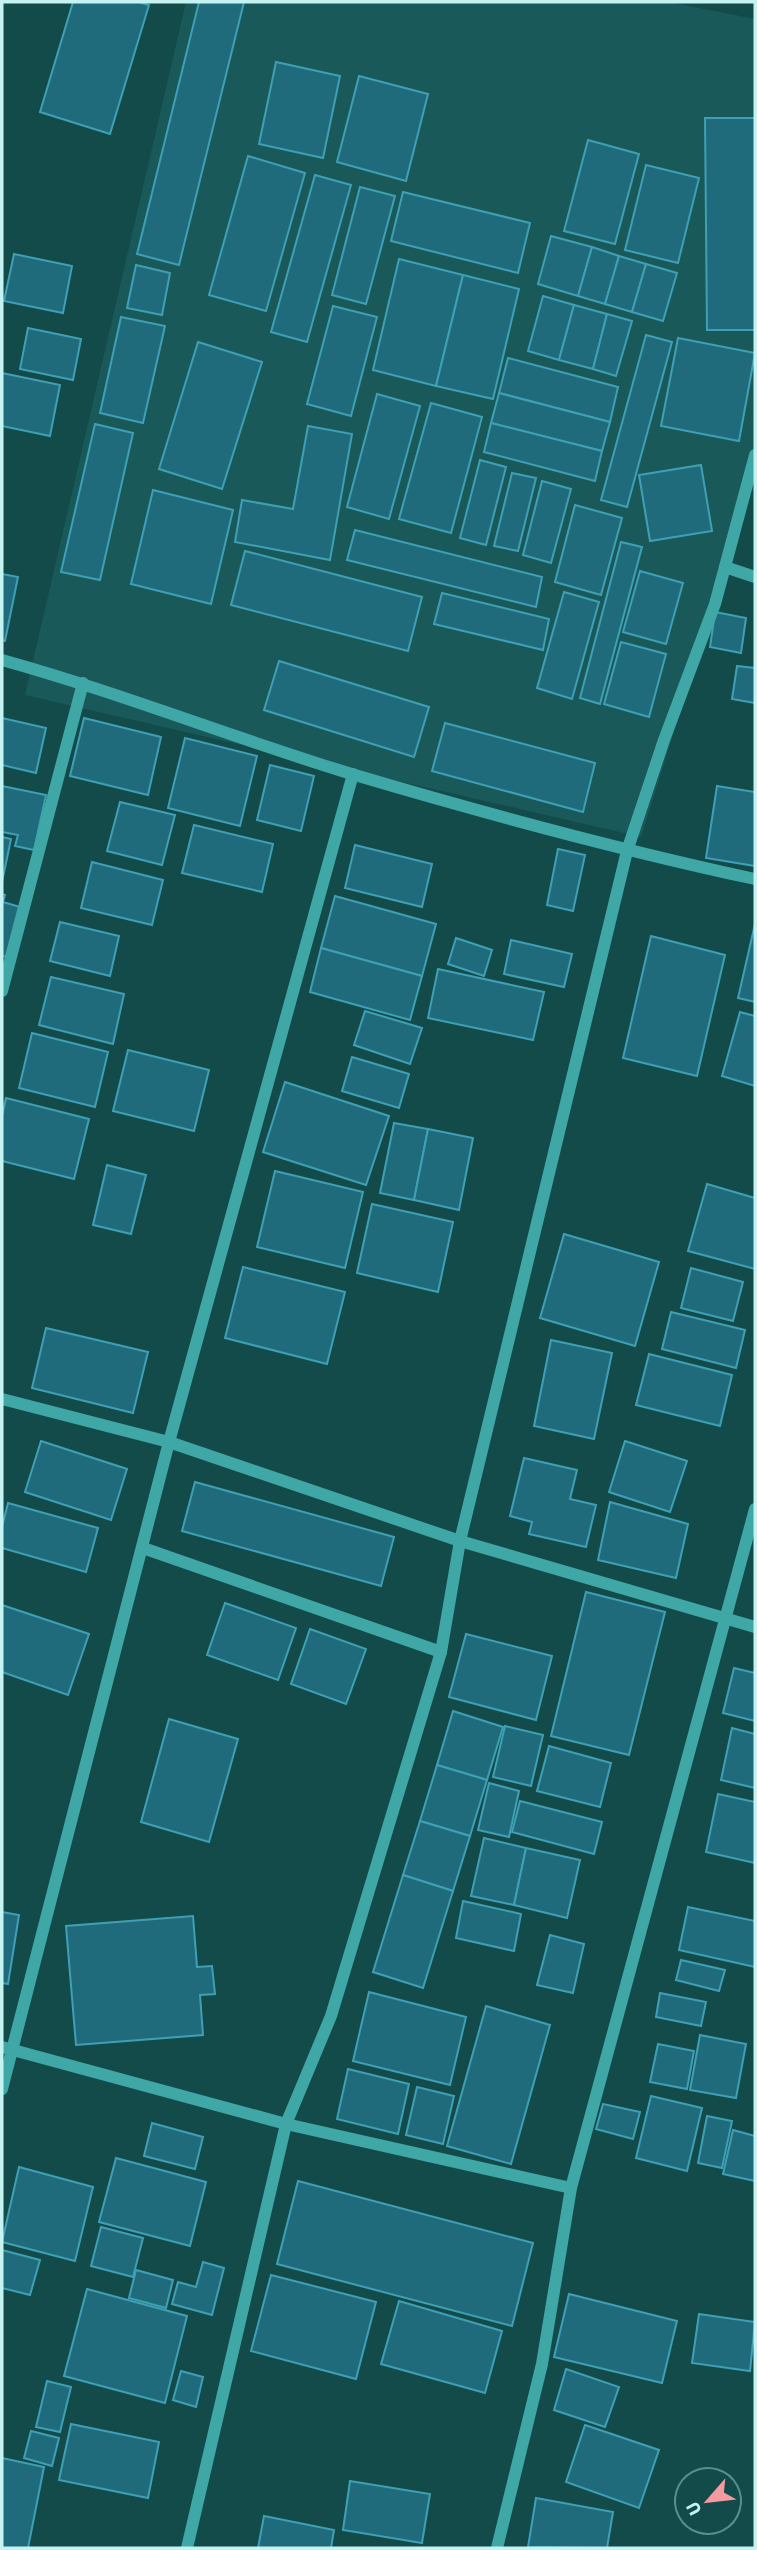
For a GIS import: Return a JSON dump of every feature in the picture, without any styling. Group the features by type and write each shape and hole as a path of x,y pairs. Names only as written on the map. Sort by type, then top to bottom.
{"street":[{"path":"187,2548 286,2124 331,2015 441,1652 460,1541 626,851 715,604 755,456"},
{"path":"725,567 755,577"},
{"path":"2,660 83,684 353,774 626,851 755,879"},
{"path":"2,991 83,684"},
{"path":"2,2089 7,2047 143,1548 169,1442 353,774"},
{"path":"2,1399 169,1442 460,1541 755,1627"},
{"path":"497,2548 542,2364 571,2188 755,1509"},
{"path":"143,1548 441,1652"},
{"path":"7,2047 286,2124 571,2188"}],"shaded area":[{"path":"186,2 669,2 755,19 755,473 641,837 25,695"}],"building":[{"path":"73,2 138,2 149,5 110,134 40,112"},
{"path":"199,2 244,2 179,265 137,254"},
{"path":"276,62 340,76 323,158 259,144"},
{"path":"359,76 428,94 406,181 337,162"},
{"path":"705,118 755,118 755,330 707,330"},
{"path":"588,140 639,154 615,244 564,231"},
{"path":"248,156 305,173 266,311 209,295"},
{"path":"646,165 699,178 678,263 625,250"},
{"path":"315,175 351,185 307,342 271,332"},
{"path":"360,187 395,196 366,304 332,295"},
{"path":"403,192 530,223 518,273 391,241"},
{"path":"551,236 592,247 578,296 538,284"},
{"path":"592,247 619,256 605,304 578,296"},
{"path":"14,254 72,266 63,313 4,301"},
{"path":"619,256 646,264 632,312 605,304"},
{"path":"399,259 463,275 436,386 373,370"},
{"path":"646,264 677,273 663,321 632,312"},
{"path":"136,265 170,273 162,315 127,308"},
{"path":"463,275 519,289 493,399 436,386"},
{"path":"543,296 574,305 559,360 528,351"},
{"path":"574,305 607,314 593,369 559,360"},
{"path":"333,306 377,317 351,416 307,404"},
{"path":"607,314 632,321 616,376 593,369"},
{"path":"121,317 165,326 143,423 100,413"},
{"path":"28,328 81,339 73,380 20,369"},
{"path":"646,335 672,342 627,507 601,500"},
{"path":"678,338 755,353 739,441 661,426"},
{"path":"198,342 262,362 222,489 159,469"},
{"path":"508,358 618,387 610,422 499,393"},
{"path":"2,373 60,385 50,436 2,426"},
{"path":"499,393 610,422 602,451 491,423"},
{"path":"377,394 420,406 389,519 347,507"},
{"path":"431,403 482,417 451,533 399,519"},
{"path":"491,423 602,451 595,481 484,452"},
{"path":"95,424 133,433 100,580 61,572"},
{"path":"308,426 352,434 330,560 235,542 242,500 293,509"},
{"path":"480,460 506,467 486,545 460,538"},
{"path":"701,465 712,531 650,541 639,475"},
{"path":"512,473 536,478 518,551 494,546"},
{"path":"542,481 571,489 551,563 523,555"},
{"path":"153,490 233,510 211,604 131,584"},
{"path":"575,505 622,518 601,595 555,582"},
{"path":"355,530 542,577 536,607 347,560"},
{"path":"621,542 642,547 600,704 580,698"},
{"path":"245,551 422,597 408,651 231,605"},
{"path":"640,571 683,583 666,644 623,632"},
{"path":"2,574 18,577 5,641 2,640"},
{"path":"564,592 599,602 572,699 537,688"},
{"path":"442,593 549,619 543,650 434,624"},
{"path":"715,612 746,618 741,653 710,647"},
{"path":"621,642 666,654 649,717 604,704"},
{"path":"279,661 429,707 414,757 264,710"},
{"path":"737,666 755,668 755,703 732,699"},
{"path":"2,718 46,728 36,773 2,765"},
{"path":"84,718 161,737 148,795 70,776"},
{"path":"445,723 595,763 583,812 432,771"},
{"path":"185,738 257,756 240,826 168,808"},
{"path":"270,765 314,776 301,831 257,820"},
{"path":"2,786 46,795 34,850 15,846 18,835 2,832"},
{"path":"717,786 755,792 755,866 706,858"},
{"path":"120,802 175,815 162,865 107,851"},
{"path":"194,825 273,844 262,892 182,873"},
{"path":"2,837 11,839 2,882"},
{"path":"355,845 432,864 422,907 345,888"},
{"path":"558,849 585,855 573,911 547,905"},
{"path":"92,862 163,880 152,925 81,908"},
{"path":"2,894 5,895 3,902 20,907 8,957 2,956"},
{"path":"335,896 436,924 422,976 321,948"},
{"path":"60,922 119,936 110,976 50,961"},
{"path":"755,924 755,1002 738,998"},
{"path":"651,936 725,955 697,1076 623,1058"},
{"path":"456,938 492,950 484,976 448,964"},
{"path":"511,940 572,954 564,987 504,974"},
{"path":"321,948 422,976 410,1020 310,992"},
{"path":"438,969 544,992 533,1040 428,1018"},
{"path":"51,977 124,994 113,1044 39,1025"},
{"path":"365,1011 422,1028 410,1064 354,1045"},
{"path":"740,1012 755,1016 755,1086 722,1076"},
{"path":"32,1033 108,1052 95,1107 19,1088"},
{"path":"128,1050 209,1070 194,1131 113,1111"},
{"path":"352,1057 409,1074 399,1108 342,1091"},
{"path":"285,1082 389,1116 366,1185 263,1152"},
{"path":"6,1098 89,1119 74,1179 2,1161 2,1116"},
{"path":"394,1123 428,1129 414,1200 380,1193"},
{"path":"428,1129 473,1138 459,1210 414,1200"},
{"path":"107,1165 146,1175 131,1234 93,1225"},
{"path":"275,1171 363,1192 345,1268 257,1247"},
{"path":"707,1184 755,1198 755,1269 688,1251"},
{"path":"372,1204 453,1222 438,1292 357,1273"},
{"path":"564,1234 659,1262 635,1346 540,1318"},
{"path":"243,1267 345,1292 327,1364 225,1338"},
{"path":"691,1268 743,1282 733,1321 681,1308"},
{"path":"671,1312 745,1330 736,1368 662,1349"},
{"path":"46,1328 148,1352 133,1413 32,1388"},
{"path":"551,1340 612,1353 594,1439 534,1426"},
{"path":"649,1354 732,1375 720,1426 636,1405"},
{"path":"41,1441 127,1469 111,1520 25,1492"},
{"path":"625,1441 687,1461 670,1512 609,1492"},
{"path":"524,1458 577,1470 570,1499 596,1505 586,1547 529,1534 532,1522 510,1516"},
{"path":"195,1482 394,1537 381,1586 182,1531"},
{"path":"610,1502 688,1524 676,1578 598,1560"},
{"path":"8,1503 98,1528 86,1572 2,1548 2,1527"},
{"path":"586,1592 665,1612 629,1755 551,1736"},
{"path":"225,1603 296,1628 278,1680 207,1655"},
{"path":"2,1605 89,1634 68,1695 2,1672"},
{"path":"310,1629 366,1649 346,1704 291,1684"},
{"path":"466,1634 552,1656 536,1720 449,1697"},
{"path":"734,1668 755,1673 755,1721 723,1713"},
{"path":"453,1711 503,1727 487,1780 437,1765"},
{"path":"169,1719 238,1739 209,1842 141,1822"},
{"path":"505,1726 543,1735 531,1786 493,1777"},
{"path":"732,1728 755,1734 755,1788 721,1780"},
{"path":"549,1746 611,1763 600,1807 537,1791"},
{"path":"437,1765 487,1780 470,1836 420,1821"},
{"path":"489,1783 519,1791 509,1837 478,1830"},
{"path":"718,1794 755,1802 755,1863 706,1852"},
{"path":"520,1801 602,1822 594,1854 512,1832"},
{"path":"420,1821 470,1836 453,1891 403,1875"},
{"path":"484,1838 526,1848 514,1905 471,1896"},
{"path":"526,1848 580,1860 567,1918 514,1905"},
{"path":"403,1875 453,1891 423,1988 373,1972"},
{"path":"463,1901 521,1914 514,1951 456,1938"},
{"path":"688,1907 755,1921 755,1967 679,1950"},
{"path":"2,1912 19,1915 8,1984 2,1983"},
{"path":"193,1916 197,1967 212,1966 215,1994 200,1995 203,2035 76,2045 66,1926"},
{"path":"550,1935 584,1944 573,1993 537,1985"},
{"path":"681,1960 725,1970 719,1991 676,1980"},
{"path":"369,1992 466,2017 450,2085 353,2061"},
{"path":"660,1993 706,2002 701,2026 656,2017"},
{"path":"486,2006 550,2025 511,2164 447,2146"},
{"path":"700,2035 746,2044 736,2098 690,2090"},
{"path":"658,2044 694,2051 687,2089 650,2082"},
{"path":"348,2069 409,2084 398,2134 337,2119"},
{"path":"417,2087 454,2096 443,2144 406,2135"},
{"path":"651,2096 702,2108 687,2171 636,2158"},
{"path":"603,2104 640,2112 633,2139 596,2129"},
{"path":"707,2116 732,2121 722,2168 698,2163"},
{"path":"152,2123 203,2137 195,2169 144,2156"},
{"path":"733,2130 755,2136 755,2181 723,2174"},
{"path":"116,2158 206,2182 190,2246 99,2222"},
{"path":"19,2167 93,2187 75,2261 2,2242"},
{"path":"298,2181 533,2243 512,2326 277,2264"},
{"path":"101,2227 143,2238 133,2277 91,2266"},
{"path":"2,2250 40,2260 30,2295 2,2288"},
{"path":"203,2262 224,2268 212,2315 172,2304 178,2282 196,2287"},
{"path":"136,2270 173,2280 166,2308 129,2298"},
{"path":"271,2275 376,2302 356,2379 251,2351"},
{"path":"87,2289 187,2316 165,2403 64,2376"},
{"path":"569,2294 677,2321 662,2383 554,2357"},
{"path":"399,2301 502,2331 485,2393 381,2364"},
{"path":"699,2314 755,2322 750,2371 692,2363"},
{"path":"566,2369 619,2387 605,2427 554,2410"},
{"path":"181,2371 203,2377 196,2407 173,2400"},
{"path":"47,2381 71,2387 60,2432 36,2427"},
{"path":"71,2424 159,2442 148,2498 59,2480"},
{"path":"585,2425 659,2450 639,2508 566,2482"},
{"path":"31,2431 59,2438 52,2466 24,2458"},
{"path":"2,2458 44,2467 28,2548 2,2548"},
{"path":"350,2481 430,2494 422,2543 343,2530"},
{"path":"536,2498 613,2512 607,2548 528,2547"},
{"path":"264,2516 334,2530 331,2548 258,2548"}]}
